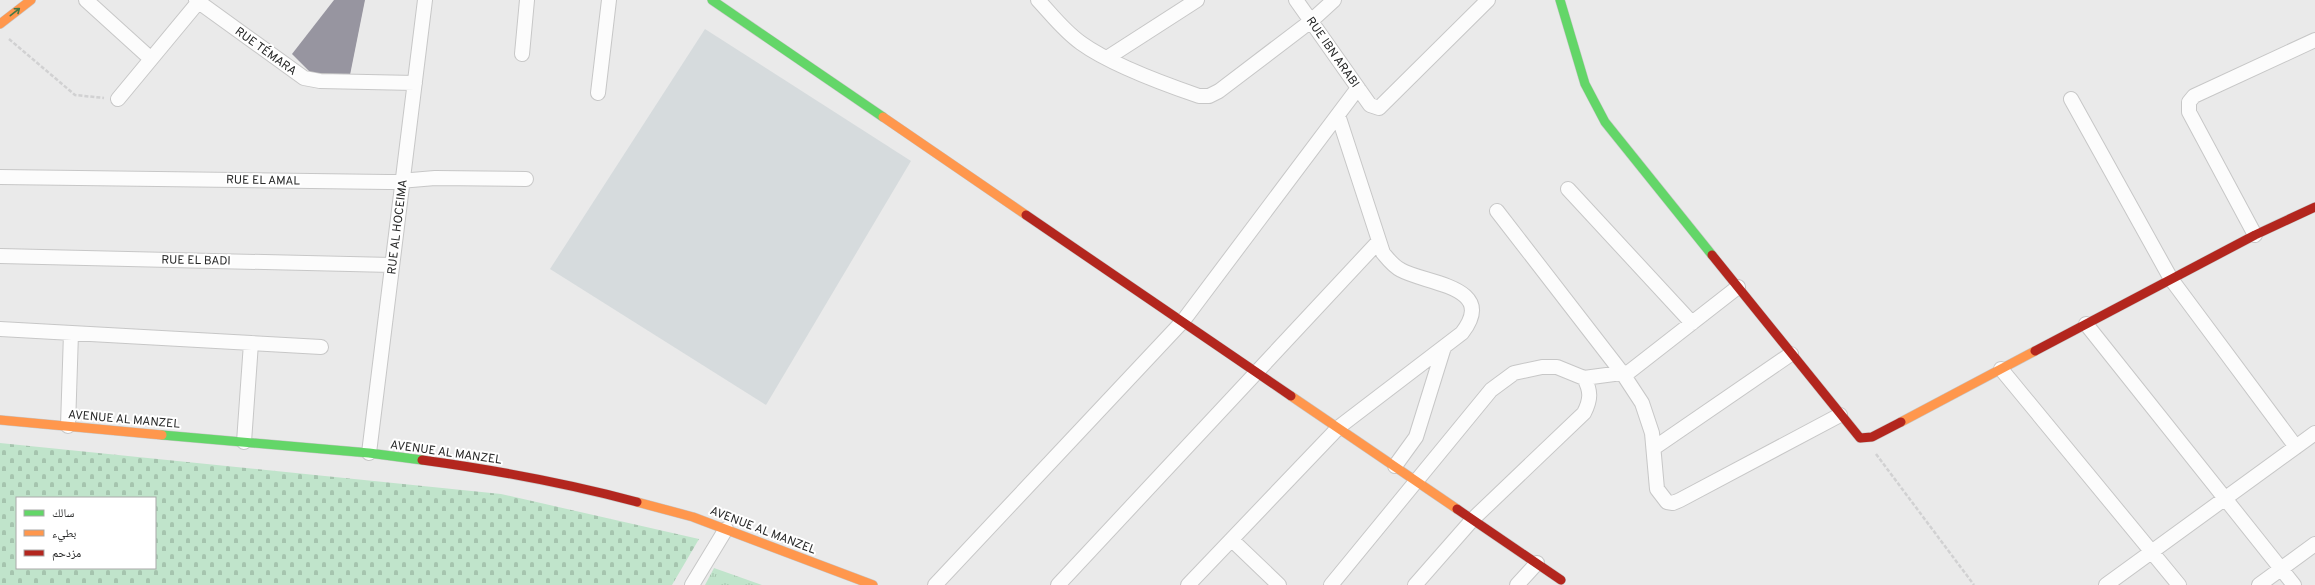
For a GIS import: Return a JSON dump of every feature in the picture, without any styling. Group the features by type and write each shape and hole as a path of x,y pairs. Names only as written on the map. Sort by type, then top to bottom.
{"street":[{"path":"0,24 31,0"},
{"path":"86,0 151,59"},
{"name":"RUE AL HOCEIMA","path":"369,453 426,0"},
{"path":"522,54 527,0"},
{"path":"598,93 609,0"},
{"path":"712,0 1258,371 1561,580"},
{"path":"1107,58 1197,0"},
{"name":"RUE IBN ARABI","path":"1296,0 1370,105 1373,107 1382,106 1488,0"},
{"path":"1040,1 1059,24 1082,43 1107,58 1188,93 1199,96 1209,96 1219,91 1311,21 1334,0"},
{"path":"1560,0 1585,84 1605,122 1840,415 1856,434 1865,439 2255,235 2315,208"},
{"path":"118,99 198,1"},
{"name":"RUE TÉMARA","path":"198,1 304,78 320,81 415,83"},
{"path":"2255,235 2189,112 2188,107 2194,96 2315,40"},
{"path":"935,585 1183,321 1358,88"},
{"path":"2071,99 2171,279 2296,446"},
{"path":"1188,585 1339,427 1462,333 1470,323 1472,310 1467,298 1457,290 1401,270 1391,263 1383,253 1338,115"},
{"name":"RUE EL AMAL","path":"0,177 403,181 435,178 526,179"},
{"path":"1568,189 1692,323"},
{"path":"1497,211 1623,374 1642,404 1648,418 1654,448 1657,489 1667,502 1673,503 1840,415"},
{"path":"1058,585 1379,241"},
{"name":"RUE EL BADI","path":"0,256 392,265"},
{"path":"1331,585 1491,390 1502,381 1514,373 1542,367 1557,368 1584,378 1623,374 1633,369 1738,287"},
{"path":"2086,324 2294,585"},
{"path":"0,329 321,347"},
{"path":"68,426 71,333"},
{"path":"244,442 251,343"},
{"path":"1395,466 1407,453 1418,432 1444,347"},
{"path":"1654,448 1791,354"},
{"path":"2001,369 2179,585"},
{"path":"1415,585 1473,519 1584,413 1590,402 1589,389 1584,378"},
{"name":"AVENUE AL MANZEL","path":"0,420 369,453 490,469 587,489 693,517 874,585"},
{"path":"2106,585 2315,433"},
{"path":"692,585 726,529"},
{"path":"1232,540 1279,585"},
{"path":"2259,585 2315,544"},
{"path":"1517,585 1537,563"}],"path":[{"path":"6,36 75,95 118,99"},
{"path":"1865,439 1974,585"}],"shaded area":[{"path":"705,29 911,161 766,405 550,269"}],"green space":[{"path":"0,443 501,494 699,539 672,585 0,585"},
{"path":"714,568 762,585 705,585"}],"building":[{"path":"334,0 365,0 350,75 314,76 292,54"}],"traffic: fast":[{"path":"712,0 883,117"},
{"path":"1560,0 1585,84 1605,122 1712,255"},
{"path":"162,435 369,453 422,460"}],"traffic: slow":[{"path":"0,24 31,0"},
{"path":"883,117 1026,215"},
{"path":"1901,422 2035,351"},
{"path":"1291,396 1457,509"},
{"path":"0,420 162,435"},
{"path":"637,502 693,517 873,585"}],"traffic: jam":[{"path":"2035,351 2255,235 2315,207"},
{"path":"1026,215 1291,396"},
{"path":"1712,255 1860,438 1872,437 1901,422"},
{"path":"422,460 530,478 637,502"},
{"path":"1457,509 1561,580"}]}
